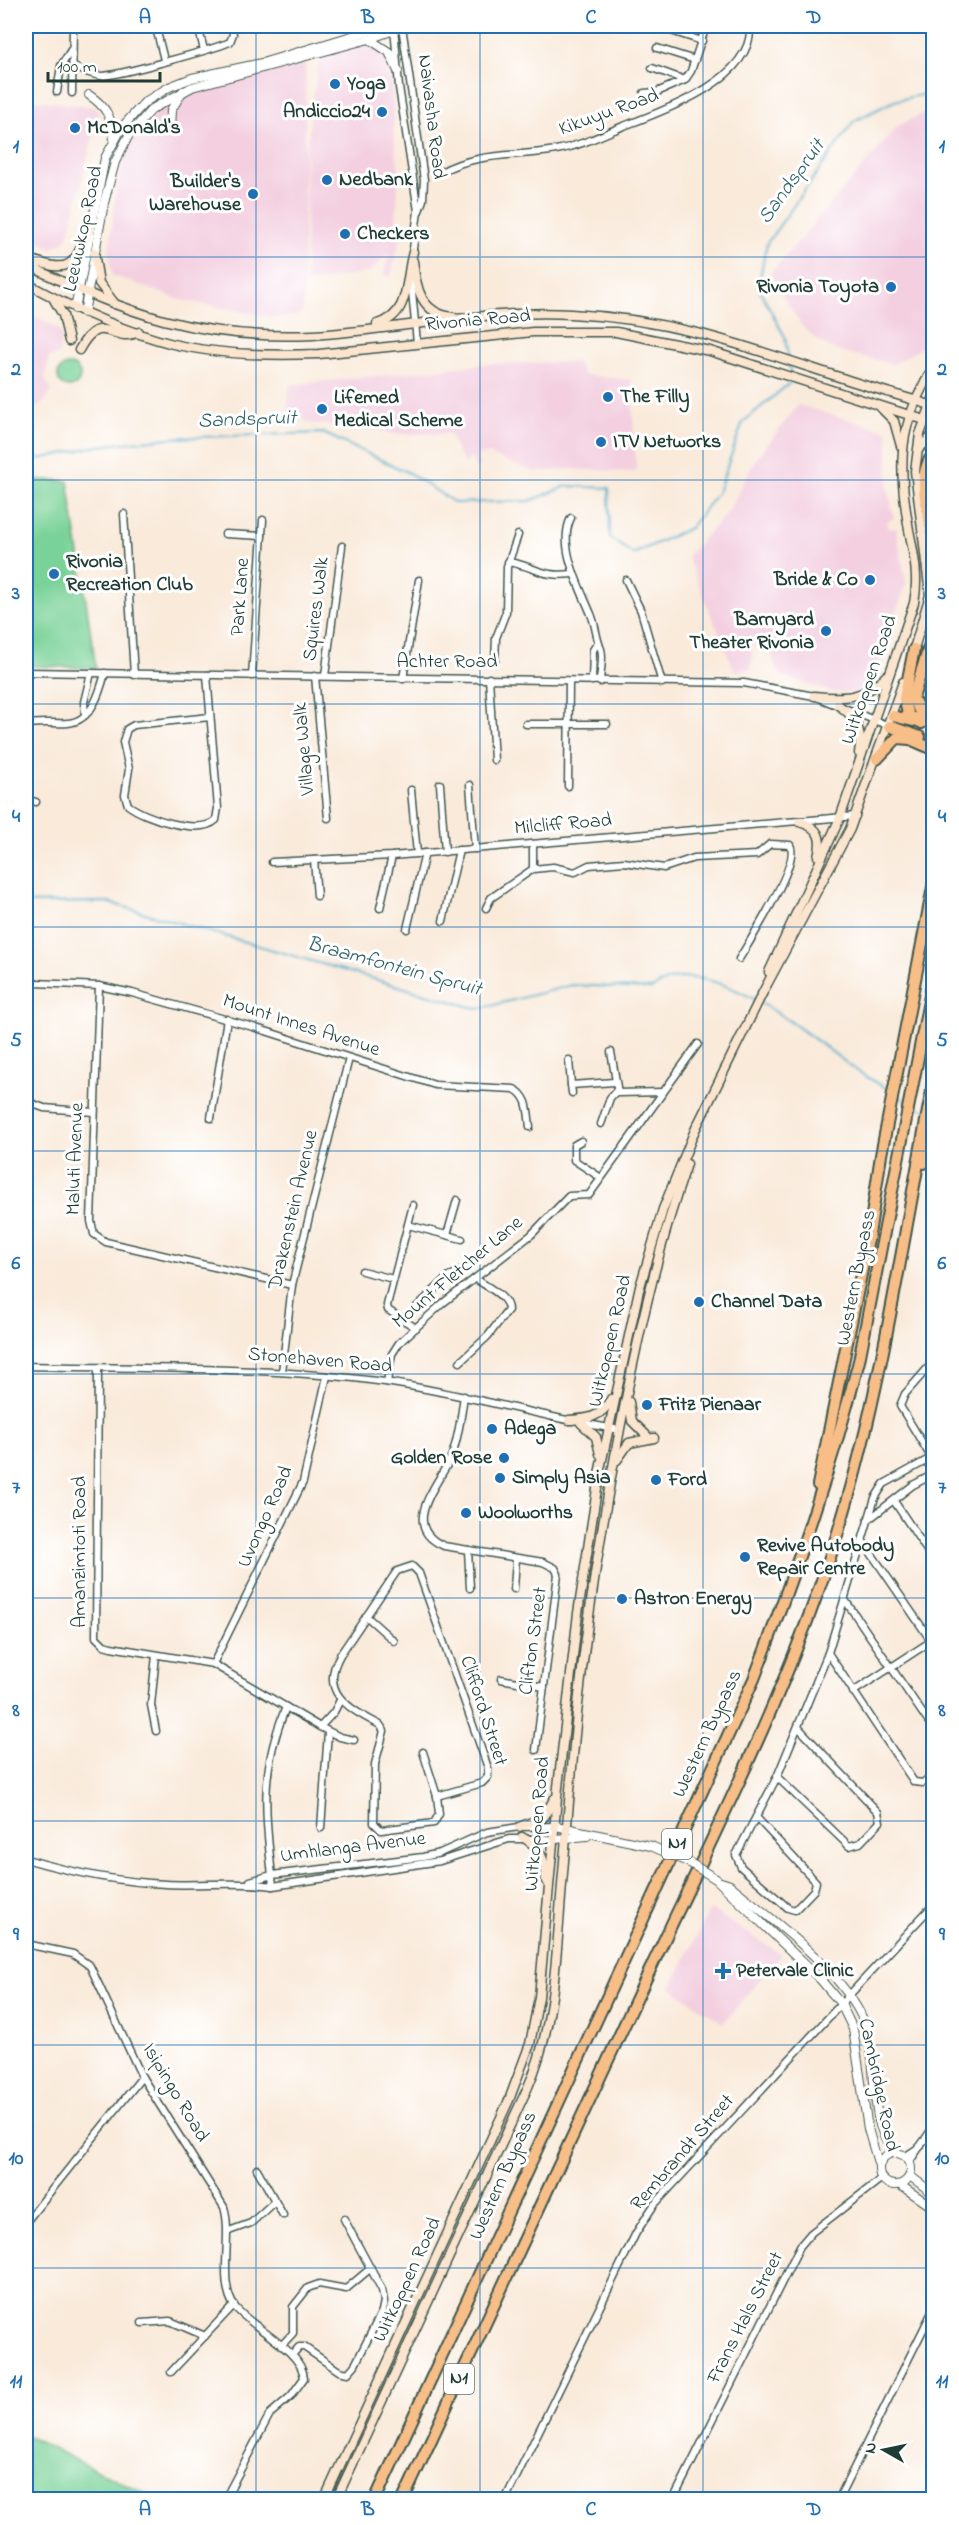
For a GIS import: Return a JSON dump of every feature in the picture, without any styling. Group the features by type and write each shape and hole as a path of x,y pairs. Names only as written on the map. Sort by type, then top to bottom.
{"highway":[{"path":"933,454 925,469 924,483 933,541"},
{"path":"933,631 913,698 920,712 933,717"},
{"path":"914,649 904,702 909,716 922,723"},
{"path":"891,721 933,724"},
{"path":"891,721 912,732 933,749"},
{"path":"877,759 897,738 910,739 933,749"},
{"path":"812,1521 870,1235 881,1155 933,882"},
{"name":"Western Bypass","path":"375,2499 754,1679 812,1521 840,1434 859,1361 919,1058 933,975"},
{"name":"Western Bypass","path":"403,2499 693,1878 805,1629 855,1470 883,1354 910,1205 926,1141 933,1080"},
{"path":"926,1141 933,1120"}],"main road":[{"path":"26,258 55,268 66,266 76,258 91,224"},
{"path":"94,252 99,284 117,307"},
{"path":"412,253 416,285 427,306 447,316 488,316"},
{"path":"336,333 381,324 396,314 405,297 412,253"},
{"name":"Rivonia Road","path":"26,264 83,293 117,307 161,321 215,331 300,335 488,316 567,314 611,316 698,331 758,348 916,400 932,403"},
{"name":"Rivonia Road","path":"26,283 80,311 154,339 196,348 288,355 358,351 521,333 585,330 661,340 753,364 933,423"},
{"path":"53,298 63,315 69,341"},
{"path":"79,350 88,335 95,330 105,329 129,335 139,332"},
{"name":"Witkoppen Road","path":"761,995 765,980 840,818 909,617 917,581 901,482 901,450 910,415 933,367"},
{"name":"Witkoppen Road","path":"324,2499 524,2065 538,2009 569,1679 600,1469 616,1384 655,1232 682,1161 761,995 856,816 891,721 929,605 931,591 916,495 916,456 924,420 932,403"},
{"path":"876,405 894,421 901,450"},
{"path":"916,456 924,441 933,434"},
{"path":"814,696 856,697 872,689 889,673"},
{"path":"838,705 851,715 858,726 860,746 855,777"},
{"path":"799,822 815,828 821,838 808,888"},
{"name":"Witkoppen Road","path":"336,2499 536,2068 550,2002 585,1646 609,1484 629,1381 662,1242 700,1123"},
{"path":"609,1484 618,1457 625,1447 651,1437 631,1419 629,1381"},
{"path":"569,1420 588,1418 602,1413 616,1384"},
{"path":"581,1423 598,1442 600,1469"},
{"path":"519,1827 547,1813 558,1786"},
{"path":"522,1837 536,1845 543,1856 546,1914"}],"street":[{"path":"72,93 73,26"},
{"path":"198,26 204,50"},
{"path":"74,67 97,75 107,75 204,50 230,42 233,34 231,26"},
{"name":"Leeuwkop Road","path":"80,311 91,224 105,158 114,138 145,102 180,82 262,63 385,26"},
{"name":"Leeuwkop Road","path":"83,293 111,174 120,148 152,109 184,90 369,39 400,26"},
{"name":"Naivasha Road","path":"400,26 398,71 418,211 410,273 417,343"},
{"name":"Naivasha Road","path":"400,26 424,180 423,200 418,211"},
{"path":"644,93 657,92 685,80 695,60 706,26"},
{"name":"Kikuyu Road","path":"441,172 465,160 556,150 577,145 686,101 705,90 741,57 748,42 750,26"},
{"path":"660,27 702,41"},
{"path":"157,32 164,60"},
{"path":"369,39 389,52 398,71"},
{"path":"657,48 695,60"},
{"path":"57,92 60,66 71,50"},
{"path":"652,68 685,80"},
{"path":"170,130 171,111 184,90"},
{"path":"88,95 101,103 109,113 114,138"},
{"path":"124,514 134,675"},
{"path":"571,518 565,530 572,574 591,614 597,644 602,652 600,682"},
{"name":"Park Lane","path":"252,676 263,520"},
{"path":"225,534 262,536"},
{"path":"495,661 496,638 506,612 508,562 518,535"},
{"name":"Squires Walk","path":"325,676 342,546"},
{"path":"508,562 522,564 549,576 572,574"},
{"path":"403,679 419,580"},
{"path":"626,580 641,611 662,682"},
{"path":"592,681 593,650 597,644"},
{"name":"Achter Road","path":"26,672 760,684 814,696 875,717"},
{"path":"84,715 91,673"},
{"path":"26,725 71,723 84,715 96,699 105,673"},
{"path":"207,675 218,808 216,820 207,827 193,828 141,812 128,805 125,795 129,769 123,742 127,729 134,725 210,717"},
{"name":"Village Walk","path":"315,676 328,818"},
{"path":"489,678 494,760"},
{"path":"568,786 569,681"},
{"path":"875,717 891,721"},
{"path":"875,717 891,721"},
{"path":"526,724 607,724"},
{"path":"440,784 445,852"},
{"path":"470,785 475,849"},
{"path":"411,790 417,854"},
{"path":"26,799 36,802"},
{"name":"Milcliff Road","path":"272,862 445,852 856,816"},
{"path":"533,844 533,869"},
{"path":"486,908 491,898 533,869 553,867 574,872 589,865 624,862 664,868 694,858 757,855 770,844 790,844 792,854 769,910 739,959"},
{"path":"442,921 459,850"},
{"path":"407,929 425,853"},
{"path":"380,908 392,856"},
{"path":"314,860 317,896"},
{"name":"Mount Innes Avenue","path":"36,983 99,986 227,1019 435,1085 514,1089 523,1095 526,1101 530,1127"},
{"name":"Maluti Avenue","path":"99,986 91,1229 98,1239 292,1285"},
{"path":"211,1118 227,1019"},
{"path":"581,1140 574,1145 574,1160 602,1178 698,1044"},
{"path":"601,1124 609,1101 616,1091 610,1052"},
{"name":"Drakenstein Avenue","path":"282,1372 292,1285 349,1058"},
{"path":"569,1060 572,1093"},
{"path":"571,1085 614,1082"},
{"path":"616,1091 624,1094 663,1092"},
{"path":"31,1103 44,1108 94,1112"},
{"name":"Mount Fletcher Lane","path":"387,1382 392,1354 416,1328 503,1254 531,1235 567,1198 572,1195 589,1195 602,1178"},
{"path":"447,1235 457,1200"},
{"path":"413,1205 387,1305 388,1310 405,1318 416,1328"},
{"path":"408,1225 462,1239"},
{"path":"405,1318 447,1278 469,1266"},
{"path":"362,1271 393,1279"},
{"path":"460,1362 488,1336 508,1310 507,1304 501,1297 476,1279"},
{"path":"756,1817 816,1882 814,1890 795,1910 788,1908 738,1863 737,1851 777,1777 828,1653 875,1498 884,1484 932,1460 900,1406 903,1398 933,1361"},
{"name":"Stonehaven Road","path":"26,1366 282,1372 387,1382 464,1396 620,1430"},
{"name":"Amanzimtoti Road","path":"98,1368 96,1637 104,1645 111,1647 213,1664 328,1732 354,1740"},
{"name":"Uvongo Road","path":"213,1664 303,1482 313,1446 327,1376"},
{"name":"Clifton Street","path":"464,1396 455,1447 427,1496 424,1516 431,1539 444,1546 549,1564 558,1574 536,1750"},
{"path":"868,1521 933,1474"},
{"path":"894,1501 933,1561"},
{"path":"853,1692 933,1642 862,1540"},
{"path":"468,1550 470,1588"},
{"path":"514,1589 516,1558"},
{"name":"Clifford Street","path":"340,1700 334,1684 333,1669 397,1571 406,1566 416,1569 488,1768 488,1777 482,1783 437,1797"},
{"path":"845,1600 933,1730"},
{"path":"366,1616 394,1641"},
{"path":"828,1653 914,1782 923,1783 933,1773"},
{"path":"156,1655 151,1705 156,1731"},
{"path":"501,1679 544,1687"},
{"path":"320,1727 334,1712 340,1700 384,1731 375,1764 375,1827 385,1830 434,1823 439,1814 437,1797 423,1752"},
{"path":"273,1886 265,1821 265,1785 274,1739 286,1707"},
{"path":"777,1777 849,1846 860,1843 880,1822 878,1812 798,1727"},
{"path":"321,1828 328,1732"},
{"name":"Umhlanga Avenue","path":"247,1882 272,1875 423,1857 440,1853 487,1832 519,1827 566,1828"},
{"name":"Cambridge Road","path":"566,1828 651,1846 690,1863 730,1885 832,1974 849,1994 868,2033 880,2123 892,2152"},
{"name":"Cambridge Road","path":"565,1839 592,1835"},
{"name":"Umhlanga Avenue","path":"26,1859 133,1881 183,1884 247,1882 273,1886 440,1861 495,1842 522,1837 565,1839"},
{"name":"Cambridge Road","path":"718,1880 726,1891 820,1979 841,2004 853,2029 868,2129 879,2166"},
{"name":"Rembrandt Street","path":"505,2499 645,2218 666,2191 933,1904"},
{"path":"26,1944 26,1952"},
{"name":"Isipingo Road","path":"26,1944 73,1954 90,1966 142,2077 224,2207 229,2230 227,2284 234,2305"},
{"path":"26,2222 142,2077"},
{"path":"908,2159 921,2146 933,2126"},
{"path":"908,2159 892,2152 884,2157 879,2166 882,2178 890,2184 900,2184 933,2208"},
{"path":"900,2184 910,2176 908,2159"},
{"path":"257,2169 283,2215"},
{"name":"Cambridge Road","path":"910,2176 933,2194"},
{"name":"Frans Hals Street","path":"674,2499 800,2246 812,2233 882,2178"},
{"path":"229,2230 250,2223 275,2201"},
{"path":"292,2355 299,2348 304,2347 339,2371 351,2370 384,2306 382,2290 344,2219"},
{"path":"281,2346 293,2332 293,2307 308,2288 319,2284 346,2289 371,2268"},
{"path":"171,2372 234,2305 302,2365 304,2378 291,2396 270,2414 227,2495"},
{"path":"838,2499 933,2308"},
{"path":"142,2323 170,2321 205,2336"}],"shaded area":[{"path":"367,43 386,52 391,62 393,79 394,139 399,172 395,233 401,235 391,277 384,275 388,254 369,272 306,283 306,152 318,63 326,54"},
{"path":"306,54 303,310 299,315 275,318 177,299 112,275 109,252 118,173 123,154 142,127 165,105"},
{"path":"26,99 93,107 99,112 68,236 64,242 51,248 26,235"},
{"path":"933,108 933,341 893,364 838,351 819,342 802,326 771,273 898,126"},
{"path":"26,311 58,329 62,336 59,354 49,357 45,379 52,391 43,403 26,414"},
{"path":"577,362 584,375 631,380 636,472 570,469 534,472 488,454 477,456 480,467 475,468 473,460 470,459 465,464 459,456 450,434 396,434 366,428 307,423 302,415 287,411 290,385 488,364"},
{"path":"798,405 888,431 888,488 894,518 887,521 889,529 896,528 906,584 874,678 866,687 854,693 835,693 782,676 775,665 768,642 750,646 753,657 750,669 735,672 687,556 728,512 753,463"},
{"name":"Petervale Clinic","path":"710,1909 781,1954 723,2023 671,1988"}],"green space":[{"path":"69,365 77,368 80,376 77,384 69,387 61,384 58,376 61,368"},
{"name":"Rivonia Recreation Club","path":"26,479 68,481 96,668 26,666"},
{"path":"933,654 933,711 925,709 920,697"},
{"path":"26,2436 157,2499 26,2499"}],"waterway":[{"name":"Sandspruit","path":"788,357 785,337 758,287 767,243 854,121 894,101 934,92"},
{"name":"Sandspruit","path":"789,363 791,375"},
{"name":"Sandspruit","path":"26,452 39,459 98,446 169,438 323,433 409,473 455,503 530,501 567,486 609,488 610,538 633,554 690,528 718,492 743,422 792,381"},
{"name":"Braamfontein Spruit","path":"26,903 107,902 478,1009 572,985 652,989 674,979 700,979 728,987 757,1001 786,1019 860,1073 891,1091"},
{"name":"Braamfontein Spruit","path":"896,1094 906,1101"},
{"name":"Braamfontein Spruit","path":"913,1105 925,1110"}],"place":[{"name":"Yoga","path":"335,84"},
{"name":"Andiccio24","path":"382,112"},
{"name":"McDonald's","path":"75,128"},
{"name":"Nedbank","path":"327,180"},
{"name":"Builder's Warehouse","path":"253,194"},
{"name":"Checkers","path":"345,234"},
{"name":"Rivonia Toyota","path":"891,287"},
{"name":"The Filly","path":"608,397"},
{"name":"Lifemed Medical Scheme","path":"322,409"},
{"name":"ITV Networks","path":"601,442"},
{"name":"Rivonia Recreation Club","path":"54,574"},
{"name":"Bride & Co","path":"870,580"},
{"name":"Barnyard Theater Rivonia","path":"826,631"},
{"name":"Channel Data","path":"699,1302"},
{"name":"Fritz Pienaar","path":"647,1405"},
{"name":"Adega","path":"492,1429"},
{"name":"Golden Rose","path":"504,1458"},
{"name":"Simply Asia","path":"500,1478"},
{"name":"Ford","path":"656,1480"},
{"name":"Woolworths","path":"466,1513"},
{"name":"Revive Autobody Repair Centre","path":"745,1557"},
{"name":"Astron Energy","path":"622,1599"},
{"name":"Petervale Clinic","path":"723,1971"}]}
